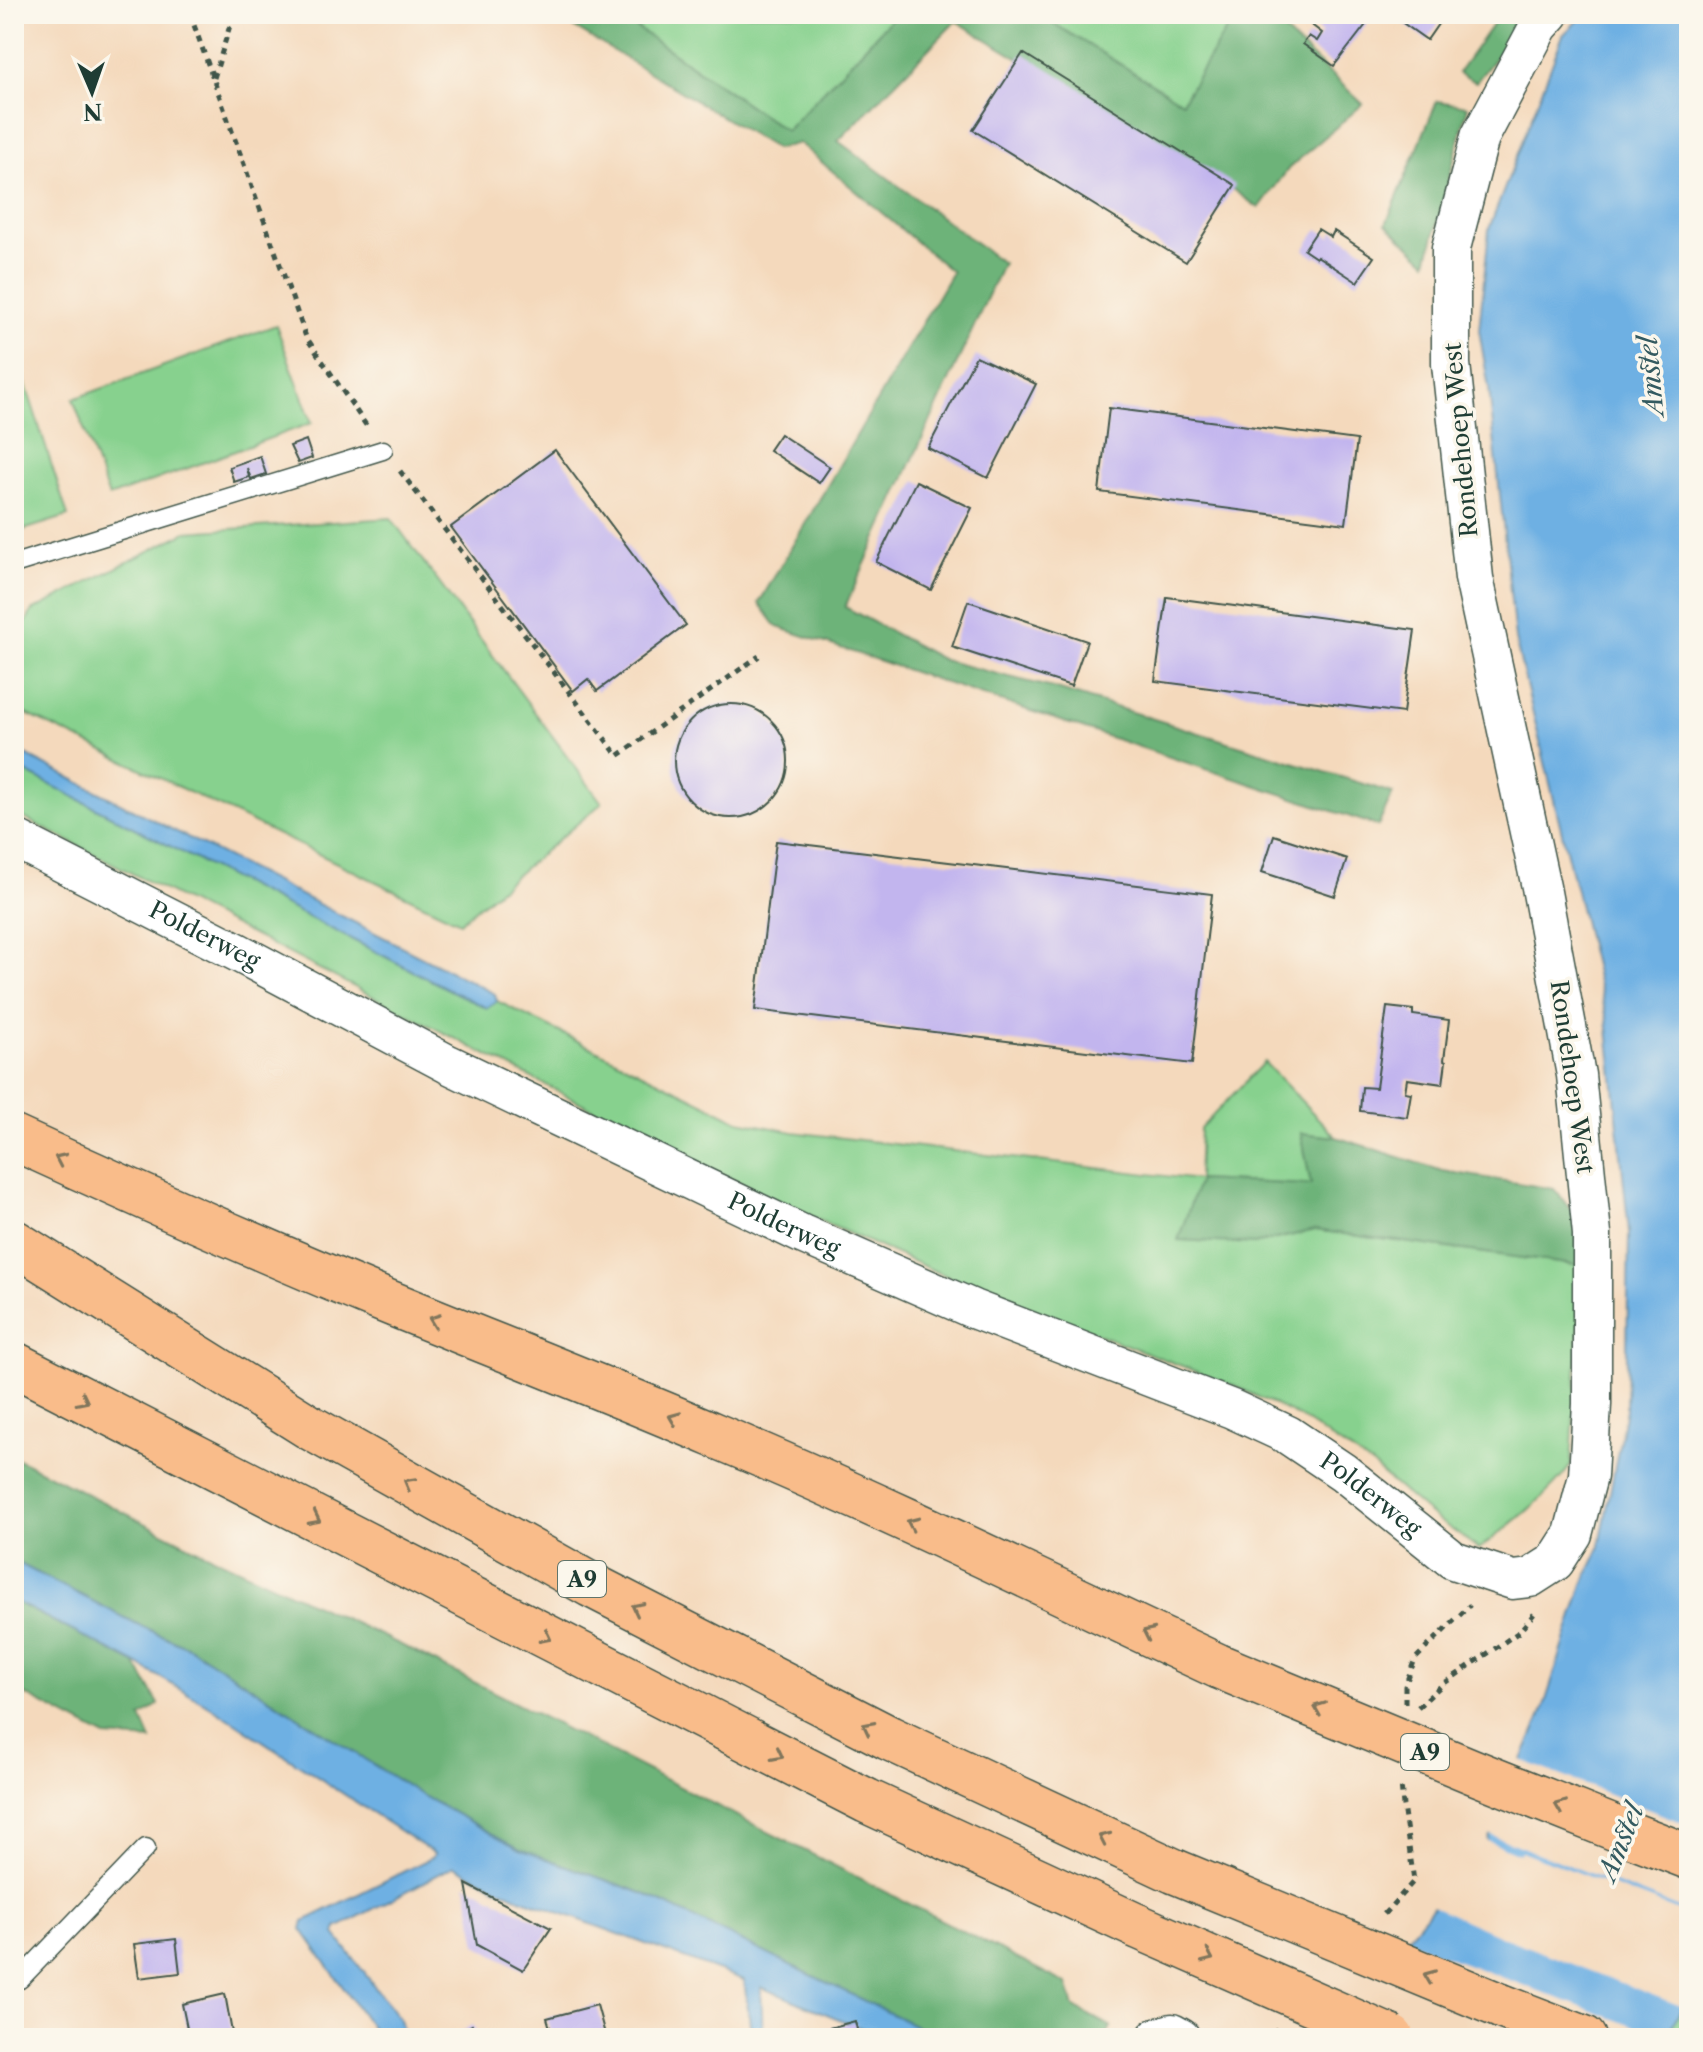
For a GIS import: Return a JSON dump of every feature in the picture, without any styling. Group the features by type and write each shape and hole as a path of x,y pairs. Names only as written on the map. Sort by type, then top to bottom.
{"highway":[{"name":"A9","path":"14,1138 382,1300 717,1436 1218,1666 1689,1857"},
{"name":"A9","path":"14,1242 311,1428 591,1585 889,1738 1174,1871 1584,2038"},
{"path":"14,1364 867,1801 1137,1926 1392,2038"}],"street":[{"name":"Rondehoep West","path":"1550,14 1539,26 1480,137 1451,248 1451,364 1474,578 1541,887 1576,1075 1592,1234 1592,1404 1588,1476 1573,1534 1555,1562"},
{"name":"Polderweg","path":"14,838 448,1064 802,1234 973,1309 1232,1409 1288,1435 1343,1472 1453,1560 1513,1580 1530,1578 1555,1562"},
{"path":"1156,2038 1172,2033 1181,2038"}],"lane":[{"path":"14,564 383,450"},
{"path":"14,1977 20,1979 146,1848"}],"path":[{"path":"190,14 306,337 383,450 618,756 759,656"},
{"path":"213,79 236,14"},
{"path":"1415,1710 1443,1684 1519,1632 1543,1604 1555,1562"},
{"path":"1383,1915 1414,1881 1401,1778"},
{"path":"1266,2038 1278,2029"}],"green space":[{"path":"552,14 607,14 631,24 786,131 896,14 1038,14 1182,102 1236,14 1266,14 1363,104 1289,168 1259,208 1218,179 956,21 838,141 1003,263 845,607 943,660 1057,689 1393,793 1378,826 777,627 759,603 952,272 799,143 776,149"},
{"path":"607,14 896,14 786,131 631,24"},
{"path":"1038,14 1236,14 1182,102"},
{"path":"1500,14 1530,14 1476,82 1458,73"},
{"path":"1437,101 1468,106 1427,262 1386,224"},
{"path":"276,325 312,423 109,497 73,399"},
{"path":"14,348 68,516 14,533"},
{"path":"391,518 602,803 460,922 14,708 14,644 32,611 186,532"},
{"path":"14,766 456,993 487,1008 497,1001 739,1121 793,1132 1198,1180 1200,1129 1264,1062 1336,1137 1301,1134 1312,1185 1199,1180 1254,1244 1315,1230 1582,1266 1571,1465 1541,1499 1479,1549 1427,1512 1373,1466 1298,1416 1237,1387 958,1281 714,1171 14,813"},
{"path":"1301,1133 1336,1137 1443,1171 1554,1189 1580,1221 1582,1266 1315,1230 1254,1244 1178,1240 1199,1180 1311,1185"},
{"path":"14,1457 200,1551 401,1645 1067,1984 1074,2007 1111,2027 1105,2038 941,2038 644,1894 520,1849 421,1795 190,1648 14,1561"},
{"path":"14,1601 135,1663 159,1704 141,1717 151,1740 106,1737 14,1689"},
{"path":"1689,1995 1689,2038 1665,2038"}],"water":[{"name":"Amstel","path":"1584,14 1689,14 1689,1995 1665,2038 1319,2038 1324,2036 1486,1845 1542,1713 1583,1584 1599,1550 1626,1409 1629,1233 1607,1019 1515,639 1489,389 1479,330 1489,229 1563,35"},
{"path":"14,749 495,994 497,1001 487,1008 456,993 14,766"},
{"path":"14,1561 190,1648 421,1795 520,1849 644,1894 941,2038 885,2038 761,1987 763,2038 752,2038 744,1980 515,1896 454,1866 337,1928 335,1934 400,2020 405,2038 376,2038 302,1929 304,1921 435,1854 211,1707 135,1663 14,1601"}],"pier":[{"path":"1518,1759 1689,1825 1689,1912 1486,1833"},
{"path":"1483,1839 1684,1913 1683,1917 1689,1919 1689,2003 1686,2008 1502,1937 1430,1905"},
{"path":"1402,1937 1434,1952 1665,2038 1315,2038"}],"building":[{"path":"1316,14 1356,14 1368,22 1334,66 1303,44 1309,36 1317,41 1322,33 1309,23"},
{"path":"1390,14 1445,14 1427,40"},
{"path":"1023,53 1235,185 1186,262 973,130"},
{"path":"1318,229 1331,237 1334,231 1374,257 1357,282 1304,250"},
{"path":"976,356 1036,384 988,478 928,448"},
{"path":"1109,408 1357,440 1346,524 1099,492"},
{"path":"780,434 830,467 819,483 769,450"},
{"path":"306,440 312,458 298,463 290,446"},
{"path":"555,450 686,625 597,691 588,679 573,691 451,527"},
{"path":"260,456 266,474 251,479 247,468 249,477 234,482 229,467"},
{"path":"916,481 972,508 931,590 876,562"},
{"path":"1167,597 1415,630 1403,713 1155,681"},
{"path":"968,601 1087,641 1071,686 952,647"},
{"path":"731,704 753,708 772,720 784,739 788,761 784,783 772,802 753,814 731,818 709,814 690,802 678,783 674,761 678,739 690,720 709,708"},
{"path":"1274,835 1347,859 1335,896 1262,872"},
{"path":"776,841 1212,894 1192,1064 755,1010"},
{"path":"1387,1007 1413,1010 1413,1015 1449,1020 1443,1084 1407,1079 1405,1092 1411,1093 1407,1117 1360,1111 1362,1087 1376,1088"},
{"path":"466,1884 551,1928 523,1970 477,1945"},
{"path":"176,1939 180,1973 139,1978 134,1944"},
{"path":"225,1994 233,2038 189,2038 182,2004"},
{"path":"597,2005 606,2038 553,2038 547,2018"},
{"path":"855,2021 859,2038 824,2038 822,2030"},
{"path":"472,2025 480,2038 451,2038"}]}
